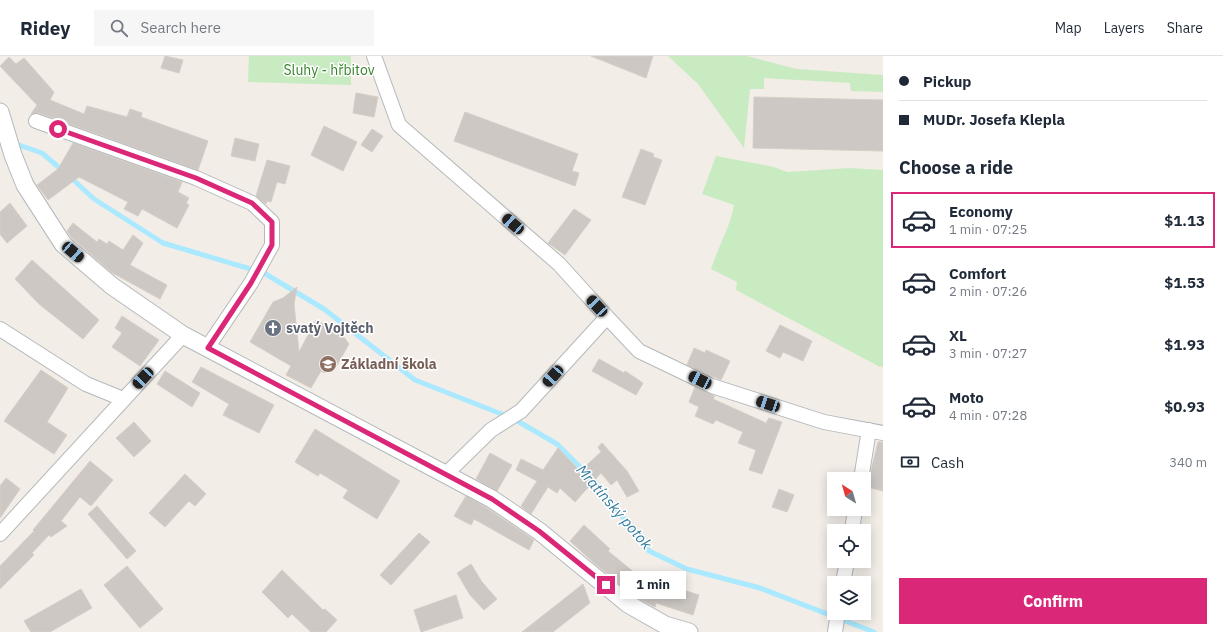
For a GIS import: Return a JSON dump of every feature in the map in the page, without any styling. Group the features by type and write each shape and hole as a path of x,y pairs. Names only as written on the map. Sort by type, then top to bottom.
{"street":[{"path":"374,56 399,125 559,264 606,317 639,351 712,386 824,422 883,433"},
{"path":"2,120 13,155 25,185 63,244 112,286 182,335 492,499 539,531 628,604 665,625 689,632"},
{"path":"36,122 196,178 252,203 272,222 272,245 251,283 208,348"},
{"path":"446,474 491,430 521,412 606,317"},
{"path":"0,329 86,384 123,399"},
{"path":"0,534 182,335"},
{"path":"861,472 869,430"},
{"path":"835,631 837,620"}],"green space":[{"name":"Sluhy - hřbitov","path":"249,56 351,56 351,85 248,82"},
{"path":"668,56 747,56 797,69 883,75 883,92 851,91 850,83 764,78 764,89 750,89 744,148 698,84"},
{"path":"716,156 774,167 787,172 849,168 883,170 883,366 880,367 736,290 737,282 711,269 730,222 734,205 702,194"}],"building":[{"path":"165,56 183,60 179,73 161,68"},
{"path":"591,56 653,56 646,78"},
{"path":"9,57 16,64 24,58 54,92 50,100 84,114 87,106 127,117 130,109 142,113 141,117 208,141 198,170 39,113 31,114 37,105 0,66"},
{"path":"356,93 378,97 374,117 353,113"},
{"path":"754,97 883,100 883,151 753,148"},
{"path":"465,112 578,154 572,171 579,173 575,186 454,141"},
{"path":"324,126 357,142 343,171 311,155"},
{"path":"372,129 383,136 372,152 361,145"},
{"path":"235,138 259,144 255,161 231,156"},
{"path":"73,143 182,182 178,192 189,198 186,203 189,205 177,228 142,209 138,216 124,209 128,202 79,177 48,200 37,185 58,169"},
{"path":"641,149 654,154 653,157 662,160 645,205 622,197"},
{"path":"267,160 290,166 285,184 277,182 271,202 267,201 266,204 256,196"},
{"path":"10,203 27,226 7,243 0,234 0,212"},
{"path":"574,209 591,220 565,255 548,243"},
{"path":"73,223 97,242 99,239 107,244 109,241 123,250 133,235 143,243 130,265 167,285 160,299 111,272 71,237 67,231"},
{"path":"32,260 99,320 83,339 39,304 15,279"},
{"path":"297,287 294,304 299,352 316,320 341,333 349,344 336,367 327,370 325,373 321,371 311,388 286,375 291,366 250,342 273,302 283,298"},
{"path":"122,316 159,340 140,366 112,347 122,333 115,328"},
{"path":"780,325 812,341 803,361 783,352 780,358 766,351"},
{"path":"694,348 705,353 706,350 730,361 721,380 687,365"},
{"path":"599,359 624,373 625,371 643,383 636,395 592,371"},
{"path":"201,367 274,405 259,433 223,415 229,404 192,382"},
{"path":"41,370 68,388 47,422 67,435 54,454 4,421"},
{"path":"165,371 200,393 192,407 157,384"},
{"path":"695,387 715,396 713,399 766,423 769,418 782,422 762,474 749,470 756,450 738,443 743,432 716,420 713,424 695,416 699,407 689,402"},
{"path":"134,422 151,441 134,457 116,438"},
{"path":"315,429 400,481 377,519 343,498 348,490 320,473 318,476 295,462"},
{"path":"878,442 883,442 883,491 871,488 871,472"},
{"path":"602,443 627,471 639,491 627,497 617,480 611,485 601,473 575,502 560,488 557,493 548,487 531,514 521,506 537,481 516,470 521,459 543,470 558,448 580,471 601,452 598,447"},
{"path":"490,453 512,465 497,491 476,479"},
{"path":"90,461 113,480 91,506 80,497 61,521 67,526 51,537 49,535 32,553 34,555 0,589 0,566 34,531 33,530"},
{"path":"185,474 206,494 195,506 189,501 165,527 149,513"},
{"path":"6,478 20,489 0,518 0,486"},
{"path":"779,489 794,495 787,512 772,507"},
{"path":"466,496 487,508 534,540 529,550 474,519 471,525 454,516"},
{"path":"97,506 136,551 127,559 88,514"},
{"path":"584,525 610,549 608,551 641,578 642,577 699,595 693,615 656,603 655,607 634,596 570,541"},
{"path":"419,533 430,542 391,585 380,575"},
{"path":"471,564 482,582 497,599 484,610 470,595 457,573"},
{"path":"127,566 163,609 140,628 104,585"},
{"path":"282,570 323,610 325,609 337,620 326,632 311,632 292,614 288,618 262,592"},
{"path":"583,584 590,603 553,632 522,632"},
{"path":"81,589 92,608 50,632 31,632 24,621"},
{"path":"456,595 463,618 421,632 414,610"}],"waterway":[{"name":"Mratínský potok","path":"13,143 42,153 63,171"},
{"name":"Mratínský potok","path":"69,176 94,199 163,243 264,273 324,309 415,380 514,419 557,444 597,484 649,551 687,569 760,588 874,632"}],"place":[{"name":"svatý Vojtěch","path":"273,328"},
{"name":"Základní škola","path":"328,364"}],"route":[{"path":"58,129 196,178 252,203 272,222 272,245 251,283 208,348 492,499 539,531 606,585"}]}
